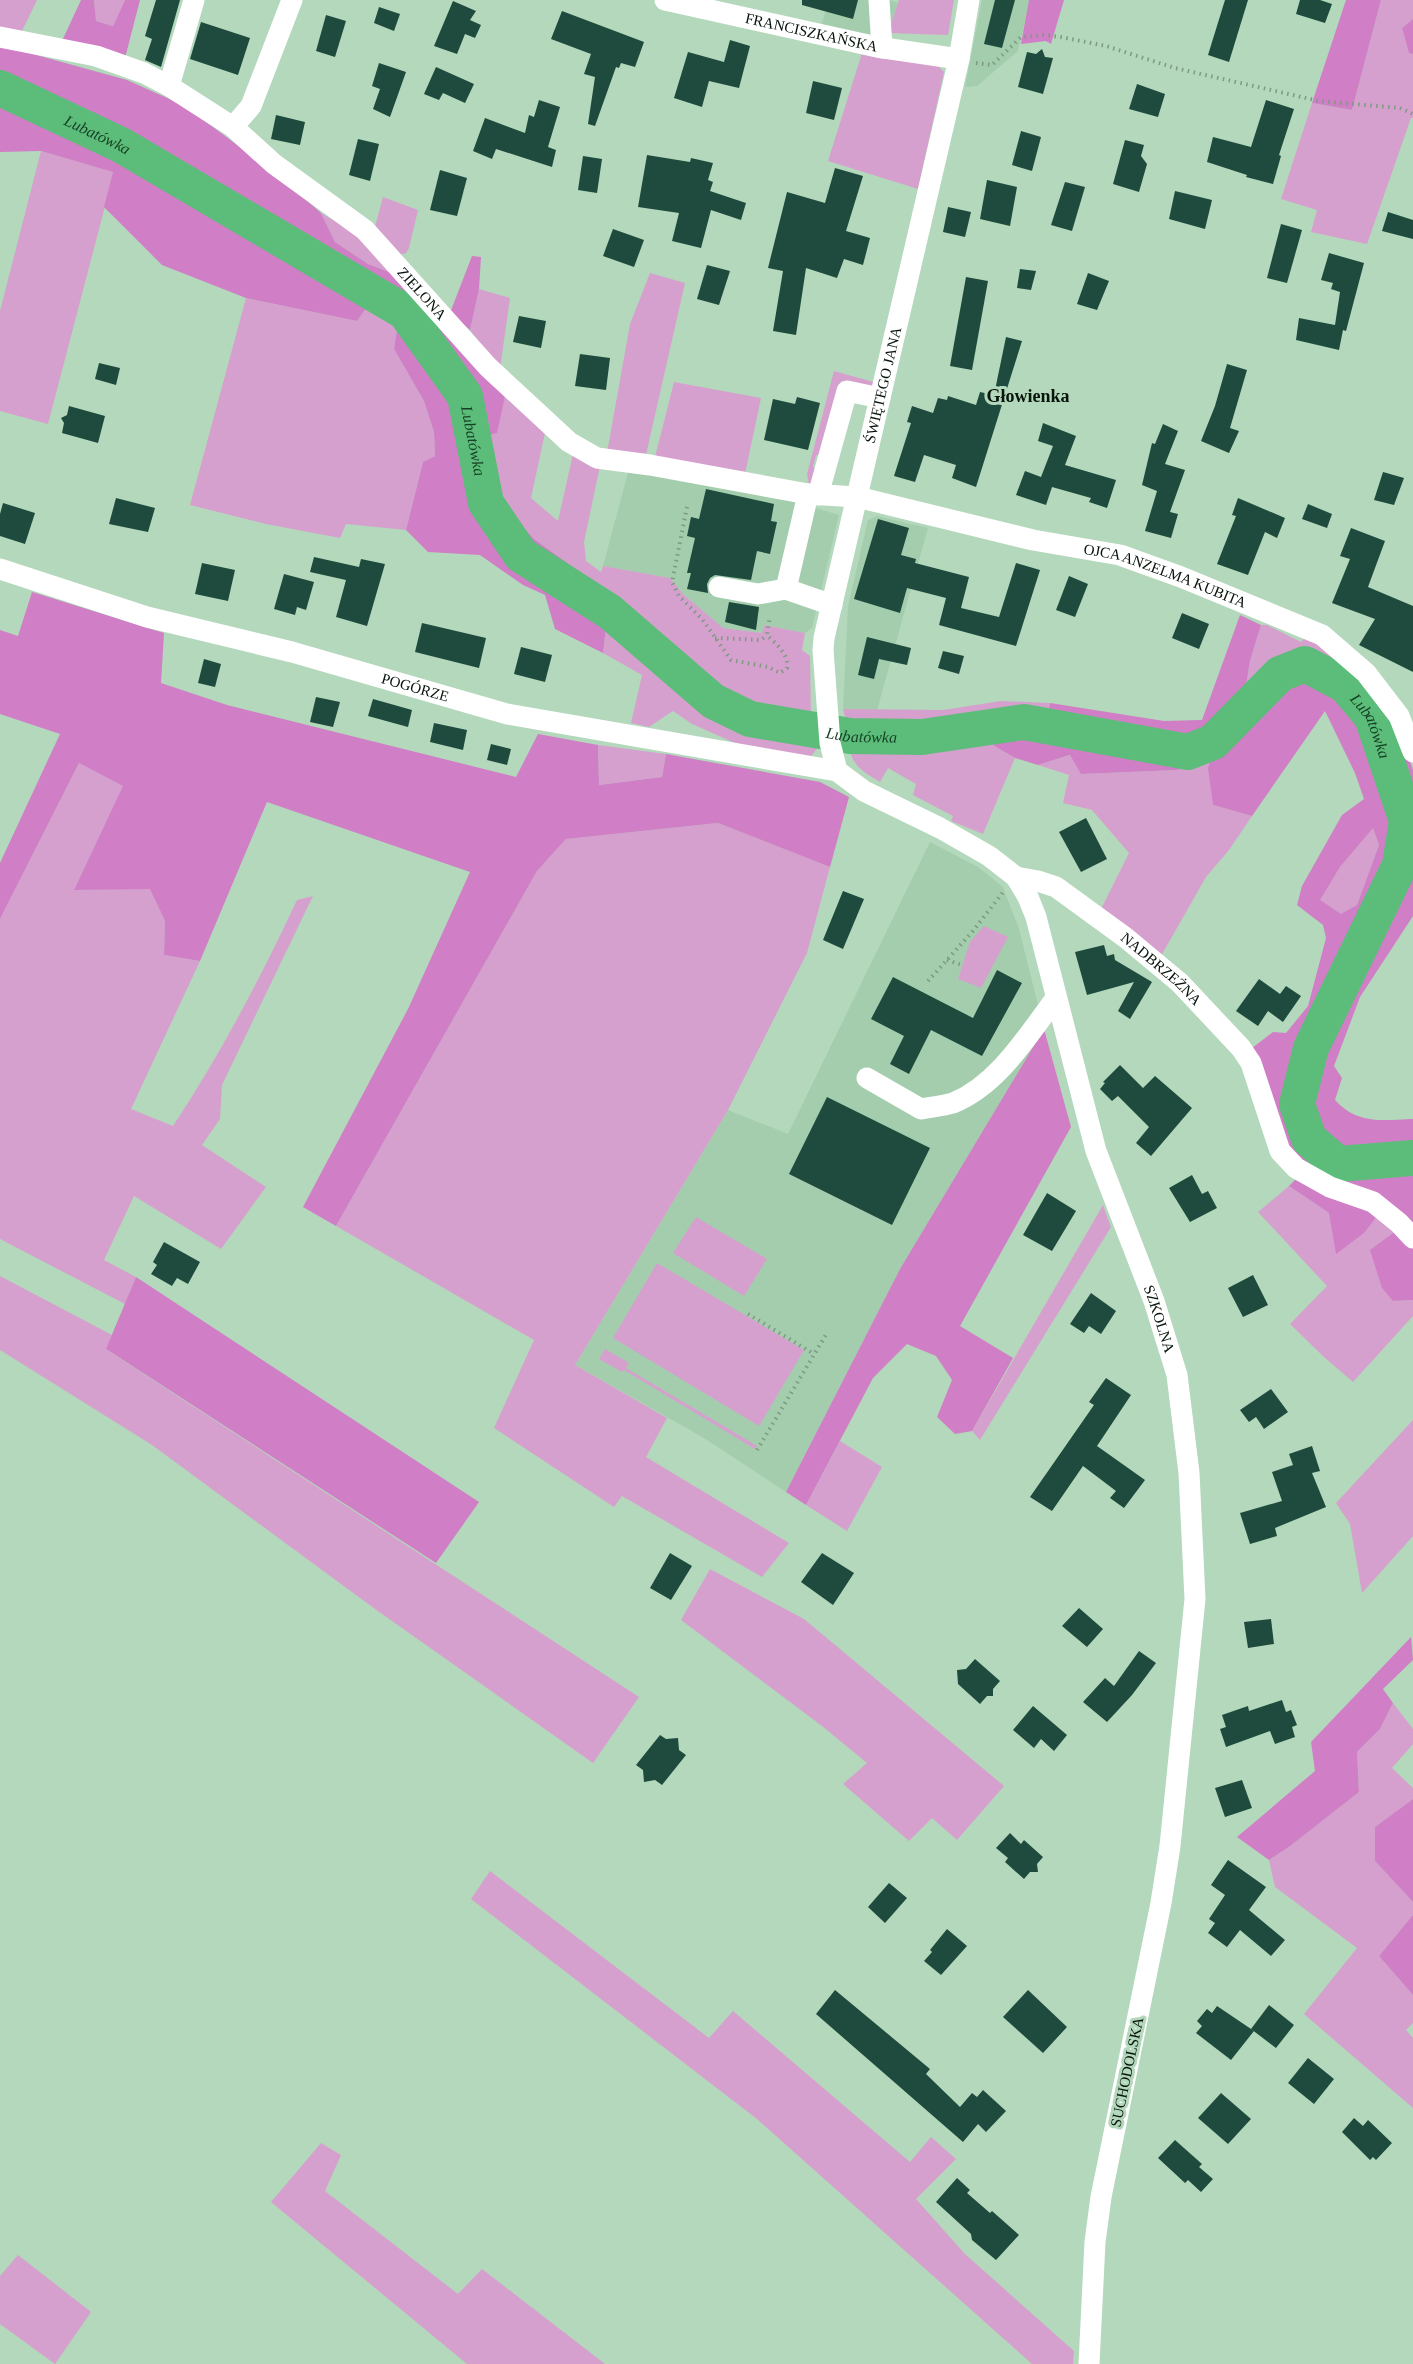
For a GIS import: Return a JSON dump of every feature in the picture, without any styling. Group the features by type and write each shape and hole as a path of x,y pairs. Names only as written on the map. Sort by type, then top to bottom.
{"street":[{"path":"170,86 194,0"},
{"path":"233,127 251,106 292,0"},
{"name":"FRANCISZKAŃSKA","path":"665,0 882,48 959,59"},
{"path":"879,0 882,48"},
{"name":"ŚWIĘTEGO JANA","path":"837,771 830,742 823,650 959,59 969,0"},
{"name":"ZIELONA","path":"0,37 96,56 144,73 170,86 233,127 274,164 366,230 488,367 569,442 597,458 650,465 813,495 857,497"},
{"path":"786,590 813,495 847,391 880,398"},
{"name":"OJCA ANZELMA KUBITA","path":"857,497 1033,540 1120,555 1323,634 1366,673 1399,716 1413,752"},
{"name":"POGÓRZE","path":"0,569 147,617 292,652 507,714 837,771"},
{"path":"719,587 758,594 786,590 832,605"},
{"name":"NADBRZEŻNA","path":"837,771 864,791 940,828 989,856 1016,876 1038,880 1056,887 1126,938 1180,983 1241,1048 1251,1063 1280,1151 1296,1168 1330,1187 1373,1202 1413,1238"},
{"name":"SZKOLNA","path":"1016,876 1036,917 1096,1151 1154,1301 1177,1375 1189,1473 1195,1599 1177,1782"},
{"path":"867,1078 921,1109 953,1102 988,1081 1056,998"},
{"name":"SUCHODOLSKA","path":"1089,2364 1095,2242 1101,2198 1155,1941 1170,1846 1177,1782"}],"path":[{"path":"959,59 992,66 1021,37 1043,35 1061,37 1107,46 1175,68 1319,100 1400,108 1413,114"},
{"path":"687,507 672,582 680,596 702,619 731,660 768,667 780,673 787,668 787,663 779,647 767,635"},
{"path":"714,638 760,640 767,635 770,616"},
{"path":"928,981 973,931 996,900"},
{"path":"947,960 963,965"},
{"path":"748,1314 814,1354"},
{"path":"757,1450 827,1333"}],"shaded area":[{"path":"0,0 37,0 22,31 0,28"},
{"path":"81,0 94,0 96,21 113,26 125,0 140,0 125,58 62,41"},
{"path":"94,0 125,0 113,26 96,21"},
{"path":"829,0 889,0 898,3 888,33 870,34 821,26"},
{"path":"899,0 954,0 948,35 888,33"},
{"path":"982,0 1030,0 1018,51 977,86 965,87"},
{"path":"1029,0 1064,0 1051,44 1046,41 1021,44"},
{"path":"1346,0 1381,0 1352,110 1312,103"},
{"path":"1381,0 1413,0 1413,19 1402,28 1409,52 1413,54 1413,118 1411,118 1367,244 1311,232 1317,210 1281,199 1312,103 1352,110"},
{"path":"1413,19 1413,54 1409,53 1402,28"},
{"path":"0,45 127,80 185,106 281,178 321,213 335,242 368,264 394,274 506,392 497,433 460,442 463,476 477,511 509,511 534,539 584,575 572,598 606,628 603,653 555,629 545,595 523,585 480,555 428,552 406,530 423,462 435,456 434,432 424,401 394,349 398,323 369,304 357,321 246,298 162,265 104,207 113,172 41,151 0,152"},
{"path":"862,53 936,64 944,72 918,189 828,161"},
{"path":"41,151 114,172 48,424 0,411 0,311"},
{"path":"383,197 418,210 406,253 399,255 375,227"},
{"path":"321,213 363,237 394,274 368,264 335,242"},
{"path":"472,256 481,257 479,289 470,330 450,313"},
{"path":"650,273 685,283 645,459 607,453 630,324"},
{"path":"479,289 510,298 500,369 470,330"},
{"path":"246,298 357,321 369,304 398,323 394,349 424,401 434,432 435,456 423,462 406,530 346,524 340,538 266,524 190,505"},
{"path":"834,371 877,383 871,389 841,381 822,456 816,455 813,467 818,469 815,481 809,485 807,474"},
{"path":"674,382 761,398 745,474 655,457"},
{"path":"506,392 545,433 531,498 558,521 573,454 600,466 584,542 586,561 601,572 603,566 670,578 684,595 723,628 762,633 764,625 805,633 802,650 810,656 811,717 752,709 709,688 621,608 580,583 584,575 534,539 509,511 477,511 463,476 460,442 496,433"},
{"path":"629,469 785,499 839,515 812,628 805,633 764,625 763,633 722,628 684,595 670,578 603,566"},
{"path":"877,516 928,528 877,710 843,709 848,606 868,520"},
{"path":"32,592 164,633 161,683 227,705 516,777 538,734 598,745 599,785 662,777 666,754 820,782 849,797 830,867 718,823 566,839 537,871 336,1226 303,1207 408,1009 470,872 267,802 200,961 164,955 165,921 150,889 74,890 123,786 79,763 0,919 0,863 60,734 0,714 0,630 18,636"},
{"path":"572,598 594,608 708,708 735,722 758,730 816,741 818,747 809,759 744,747 692,724 673,711 649,727 631,723 642,675 603,653 606,628"},
{"path":"1240,615 1261,625 1250,661 1244,698 1256,710 1288,680 1305,674 1336,690 1364,720 1388,713 1401,734 1413,770 1413,916 1360,997 1334,1066 1342,1078 1335,1100 1344,1108 1353,1114 1371,1119 1413,1119 1413,1231 1301,1165 1285,1148 1252,1048 1273,1032 1286,1033 1308,1006 1326,938 1323,925 1297,905 1302,886 1342,815 1364,799 1355,773 1325,711 1252,816 1213,805 1208,768 1214,752 1177,770 1081,774 1070,755 1038,765 1015,758 993,745 1004,734 1043,735 1050,703 1164,721 1202,720","holes":["1373,828 1379,845 1357,905 1341,914 1320,900 1340,867"]},
{"path":"1261,625 1267,625 1301,642 1307,635 1337,656 1388,713 1364,720 1336,690 1288,680 1256,710 1244,698 1250,661"},
{"path":"1001,701 1050,703 1046,720 1002,718 922,730 862,732 846,721 843,709 943,710"},
{"path":"1004,734 993,745 1015,758 983,834 951,821 953,816 913,795 916,784 888,768 880,782 868,775 855,763 849,745 907,747"},
{"path":"598,745 666,754 662,777 599,785"},
{"path":"1215,751 1213,805 1252,816 1229,850 1206,877 1161,956 1100,911 1129,853 1092,810 1063,803 1069,775 1038,765 1071,755 1081,774 1177,770"},
{"path":"79,763 124,786 74,890 150,888 165,921 164,955 200,961 131,1109 173,1126 239,1015 297,900 313,896 222,1085 220,1119 202,1145 266,1187 221,1249 134,1196 104,1260 136,1277 125,1304 0,1239 0,919"},
{"path":"718,823 830,867 807,953 728,1110 575,1365 667,1418 646,1457 789,1543 762,1577 622,1496 614,1507 494,1428 534,1340 336,1226 537,871 566,839"},
{"path":"1373,827 1379,845 1357,905 1341,915 1319,900 1340,867"},
{"path":"930,842 978,867 1003,887 1019,929 1044,1029 900,1269 786,1492 704,1438 575,1365 728,1110 788,1134"},
{"path":"984,926 1008,937 981,988 958,979 970,942"},
{"path":"1044,1029 1071,1127 960,1326 1013,1358 972,1431 955,1434 937,1417 952,1380 936,1356 907,1344 873,1378 806,1505 786,1492 900,1269"},
{"path":"1298,1177 1377,1216 1364,1233 1336,1254 1329,1213 1289,1186"},
{"path":"1289,1186 1329,1213 1377,1216 1396,1231 1393,1301 1413,1300 1413,1316 1353,1382 1290,1324 1327,1286 1258,1212"},
{"path":"1103,1205 1111,1227 980,1440 972,1431"},
{"path":"696,1217 767,1259 744,1296 673,1253"},
{"path":"1396,1231 1413,1248 1413,1300 1393,1301 1382,1288 1370,1250"},
{"path":"657,1263 804,1350 759,1426 613,1338"},
{"path":"0,1276 112,1335 107,1350 639,1697 593,1763 375,1609 152,1445 0,1350"},
{"path":"136,1277 479,1502 436,1563 106,1349"},
{"path":"605,1349 629,1363 626,1368 757,1446 755,1449 624,1370 622,1372 599,1359"},
{"path":"1413,1420 1413,1536 1362,1593 1350,1524 1336,1503"},
{"path":"840,1441 882,1467 847,1531 806,1505"},
{"path":"710,1569 804,1619 1004,1786 957,1840 932,1818 909,1841 843,1784 867,1763 822,1726 681,1620"},
{"path":"1411,1637 1413,1660 1383,1689 1393,1703 1380,1729 1357,1752 1359,1792 1269,1860 1237,1837 1315,1771 1311,1742"},
{"path":"1393,1703 1413,1729 1413,1744 1392,1768 1413,1788 1413,1799 1375,1827 1375,1861 1413,1902 1413,1915 1379,1956 1413,1995 1413,2023 1406,2030 1413,2038 1413,2108 1304,2014 1357,1948 1275,1887 1269,1860 1359,1792 1357,1752 1380,1729"},
{"path":"1413,1799 1413,1902 1375,1861 1375,1827"},
{"path":"490,1871 709,2038 733,2011 910,2162 931,2137 956,2159 916,2199 965,2254 1074,2351 1073,2364 1032,2364 757,2119 471,1899"},
{"path":"1413,1915 1413,1995 1379,1956"},
{"path":"321,2143 341,2155 325,2191 458,2294 482,2269 605,2364 467,2364 271,2202"},
{"path":"18,2255 91,2312 55,2364 0,2324 0,2276"}],"building":[{"path":"156,0 180,0 161,67 145,60 152,39 145,36"},
{"path":"802,0 858,0 853,19 802,5"},
{"path":"995,0 1015,0 1002,48 984,44"},
{"path":"1225,0 1248,0 1229,62 1208,55"},
{"path":"1300,0 1320,0 1332,4 1325,23 1296,14"},
{"path":"453,1 476,11 470,20 481,25 475,38 465,34 457,54 434,46"},
{"path":"379,7 400,14 394,31 374,23"},
{"path":"562,11 644,42 635,67 621,63 619,68 616,67 595,126 588,124 595,77 584,74 591,54 551,39"},
{"path":"326,15 346,21 335,57 316,51"},
{"path":"201,22 250,38 238,75 190,59"},
{"path":"730,40 750,46 739,88 709,81 702,107 674,98 688,52 724,62"},
{"path":"1042,49 1045,57 1053,58 1043,94 1018,87 1027,52 1036,54"},
{"path":"379,63 406,72 390,117 373,109 380,89 372,86"},
{"path":"436,67 474,84 465,103 443,93 439,100 424,94"},
{"path":"813,81 842,88 834,120 806,113"},
{"path":"1137,84 1165,94 1158,117 1129,109"},
{"path":"539,100 560,107 548,147 556,150 552,167 496,149 492,159 473,151 485,118 525,133 529,115 534,117"},
{"path":"1266,100 1294,109 1279,155 1281,156 1273,184 1246,177 1247,175 1207,162 1213,137 1251,147"},
{"path":"276,115 305,122 300,145 271,139"},
{"path":"1021,131 1041,137 1032,171 1012,165"},
{"path":"358,139 379,144 370,181 349,175"},
{"path":"1125,140 1144,145 1141,156 1147,164 1139,192 1113,184"},
{"path":"647,155 690,162 691,158 713,163 708,180 713,182 710,191 746,203 741,220 711,210 701,248 672,241 679,213 638,207"},
{"path":"583,156 602,159 597,193 578,190"},
{"path":"835,168 863,176 846,231 870,238 863,265 844,259 837,278 806,268 796,335 773,331 783,271 768,268 787,192 825,203"},
{"path":"440,170 467,178 457,216 430,210"},
{"path":"987,180 1017,187 1010,226 980,219"},
{"path":"1065,182 1085,187 1072,231 1051,225"},
{"path":"1175,191 1212,200 1205,229 1169,219"},
{"path":"948,207 971,212 965,237 943,232"},
{"path":"1388,212 1413,220 1413,239 1382,231"},
{"path":"1281,224 1302,230 1287,283 1267,278"},
{"path":"613,229 644,240 634,267 603,256"},
{"path":"1329,253 1364,263 1339,350 1296,340 1299,318 1335,325 1340,292 1331,289 1333,283 1321,280"},
{"path":"707,265 730,271 719,305 697,299"},
{"path":"1020,269 1036,271 1031,290 1017,288"},
{"path":"1088,273 1109,281 1097,310 1077,304"},
{"path":"966,277 988,281 972,370 950,366"},
{"path":"519,316 546,321 541,348 513,342"},
{"path":"1006,337 1022,341 976,487 952,478 956,465 924,455 915,482 894,476 911,423 907,422 912,406 933,413 938,398 947,400 948,396 976,405 980,392 994,395"},
{"path":"580,354 610,358 606,390 575,386"},
{"path":"99,363 120,368 116,385 95,379"},
{"path":"1227,364 1247,370 1230,428 1239,431 1229,453 1201,441 1215,406"},
{"path":"797,397 820,403 808,450 764,440 773,399 795,404"},
{"path":"69,406 105,416 98,443 62,433 64,423 61,418 67,415"},
{"path":"1043,423 1076,436 1065,465 1116,480 1107,508 1089,502 1091,498 1052,487 1046,505 1016,495 1025,471 1041,477 1053,446 1038,441"},
{"path":"1163,424 1178,431 1165,464 1185,470 1170,512 1178,514 1171,538 1145,531 1157,491 1142,485 1152,443 1155,444"},
{"path":"1383,472 1404,478 1394,505 1374,500"},
{"path":"706,489 774,504 771,521 777,522 770,554 757,551 751,580 715,575 707,584 708,593 687,589 691,573 687,573 695,538 687,536 691,517 699,519"},
{"path":"116,498 155,508 148,532 109,524"},
{"path":"1238,498 1285,518 1277,538 1265,532 1248,575 1217,564 1236,516 1232,515"},
{"path":"3,503 35,513 25,544 0,536 0,514"},
{"path":"1308,504 1332,514 1327,528 1302,519"},
{"path":"878,519 909,528 901,555 916,559 915,563 969,577 961,608 999,617 1016,563 1040,570 1016,646 939,625 946,598 907,588 900,613 854,599"},
{"path":"1351,528 1385,541 1368,587 1413,606 1413,672 1359,645 1375,619 1332,603 1350,559 1340,556"},
{"path":"314,557 359,567 361,559 385,564 367,626 336,617 346,580 310,572"},
{"path":"202,563 235,570 228,601 195,594"},
{"path":"284,574 314,582 306,610 297,607 295,615 274,609"},
{"path":"1069,576 1088,584 1075,617 1056,610"},
{"path":"729,602 759,607 756,630 725,622"},
{"path":"1182,613 1209,624 1199,649 1172,638"},
{"path":"422,623 486,638 479,668 415,652"},
{"path":"867,637 911,648 907,665 879,659 874,679 858,675"},
{"path":"521,647 552,655 545,682 514,674"},
{"path":"943,651 964,656 959,674 938,668"},
{"path":"204,659 221,664 215,687 198,683"},
{"path":"316,697 340,702 333,727 310,722"},
{"path":"373,699 412,710 408,727 368,716"},
{"path":"434,723 467,730 463,750 430,742"},
{"path":"491,744 511,749 507,765 487,760"},
{"path":"1086,818 1107,859 1081,872 1059,832"},
{"path":"843,891 864,899 843,949 823,940"},
{"path":"1104,945 1107,956 1114,954 1115,960 1152,982 1130,1019 1118,1011 1134,982 1087,995 1075,952"},
{"path":"997,970 1022,983 982,1056 931,1030 909,1074 890,1064 904,1036 871,1019 893,977 973,1018"},
{"path":"1259,979 1280,994 1286,986 1301,996 1283,1022 1268,1011 1258,1026 1236,1011"},
{"path":"1120,1065 1143,1088 1155,1076 1192,1108 1151,1156 1136,1143 1149,1127 1118,1096 1112,1101 1100,1089 1105,1083 1103,1082"},
{"path":"827,1097 930,1148 892,1225 789,1174"},
{"path":"1192,1175 1202,1194 1208,1191 1217,1208 1190,1222 1169,1188"},
{"path":"1047,1193 1076,1211 1052,1251 1023,1235"},
{"path":"164,1242 200,1262 188,1284 177,1278 172,1286 151,1274 157,1265 153,1262"},
{"path":"1253,1275 1268,1305 1243,1317 1228,1288"},
{"path":"1091,1293 1116,1311 1101,1334 1089,1326 1084,1333 1070,1324"},
{"path":"1106,1378 1131,1395 1097,1446 1145,1480 1124,1508 1110,1498 1116,1491 1083,1466 1052,1511 1030,1497 1094,1405 1089,1402"},
{"path":"1271,1389 1288,1412 1264,1429 1256,1417 1249,1422 1240,1410"},
{"path":"1312,1446 1320,1471 1312,1473 1326,1507 1275,1528 1277,1536 1250,1544 1240,1513 1282,1501 1272,1472 1293,1465 1289,1454"},
{"path":"670,1553 692,1566 671,1600 650,1588"},
{"path":"822,1553 854,1573 833,1605 801,1582"},
{"path":"1079,1608 1103,1629 1087,1647 1062,1626"},
{"path":"1271,1619 1274,1644 1248,1648 1244,1622"},
{"path":"1139,1651 1156,1663 1132,1695 1107,1722 1083,1702 1105,1678 1114,1686"},
{"path":"975,1659 1000,1681 993,1689 993,1696 987,1696 980,1704 958,1684 957,1670 966,1669"},
{"path":"1282,1700 1286,1712 1291,1710 1297,1725 1292,1727 1295,1737 1275,1744 1270,1731 1226,1747 1220,1729 1226,1727 1222,1715 1248,1706 1249,1711"},
{"path":"1033,1706 1067,1735 1054,1751 1041,1739 1034,1748 1013,1730"},
{"path":"660,1735 666,1739 678,1738 679,1750 686,1755 662,1785 655,1780 644,1782 643,1770 636,1765"},
{"path":"1242,1780 1252,1808 1225,1817 1215,1788"},
{"path":"1010,1833 1021,1844 1024,1840 1043,1857 1037,1864 1038,1872 1030,1872 1024,1879 1005,1862 1008,1858 996,1848"},
{"path":"1228,1860 1266,1887 1249,1910 1285,1940 1271,1956 1240,1930 1227,1947 1208,1933 1215,1923 1209,1919 1225,1895 1211,1885"},
{"path":"889,1883 907,1898 885,1923 868,1907"},
{"path":"947,1929 967,1946 941,1975 924,1961"},
{"path":"835,1990 930,2069 926,2074 960,2107 972,2093 977,2097 983,2090 1006,2111 986,2132 978,2124 963,2142 816,2014"},
{"path":"1028,1990 1067,2027 1043,2053 1003,2017"},
{"path":"1269,2005 1294,2025 1276,2048 1251,2029"},
{"path":"1217,2006 1254,2031 1231,2060 1196,2033 1202,2026 1197,2021 1207,2009 1212,2013"},
{"path":"1308,2058 1334,2079 1314,2104 1288,2083"},
{"path":"1221,2093 1251,2119 1228,2144 1198,2118"},
{"path":"1354,2118 1363,2126 1368,2120 1392,2143 1376,2160 1373,2157 1370,2160 1342,2132"},
{"path":"1175,2140 1202,2164 1199,2167 1213,2179 1201,2192 1188,2180 1185,2183 1158,2158"},
{"path":"957,2178 970,2190 967,2193 1019,2235 996,2260 972,2240 971,2234 936,2202"}],"waterway":[{"name":"Lubatówka","path":"0,88 121,145 405,312 465,396 486,503 521,555 610,612 713,701 750,719 850,736 922,737 1024,722 1188,752 1213,742 1280,674 1305,664 1345,685 1372,717 1407,821 1400,865 1311,1048 1297,1104 1309,1139 1338,1164 1413,1158"}],"district":[{"name":"Głowienka","path":"1028,396"}]}
